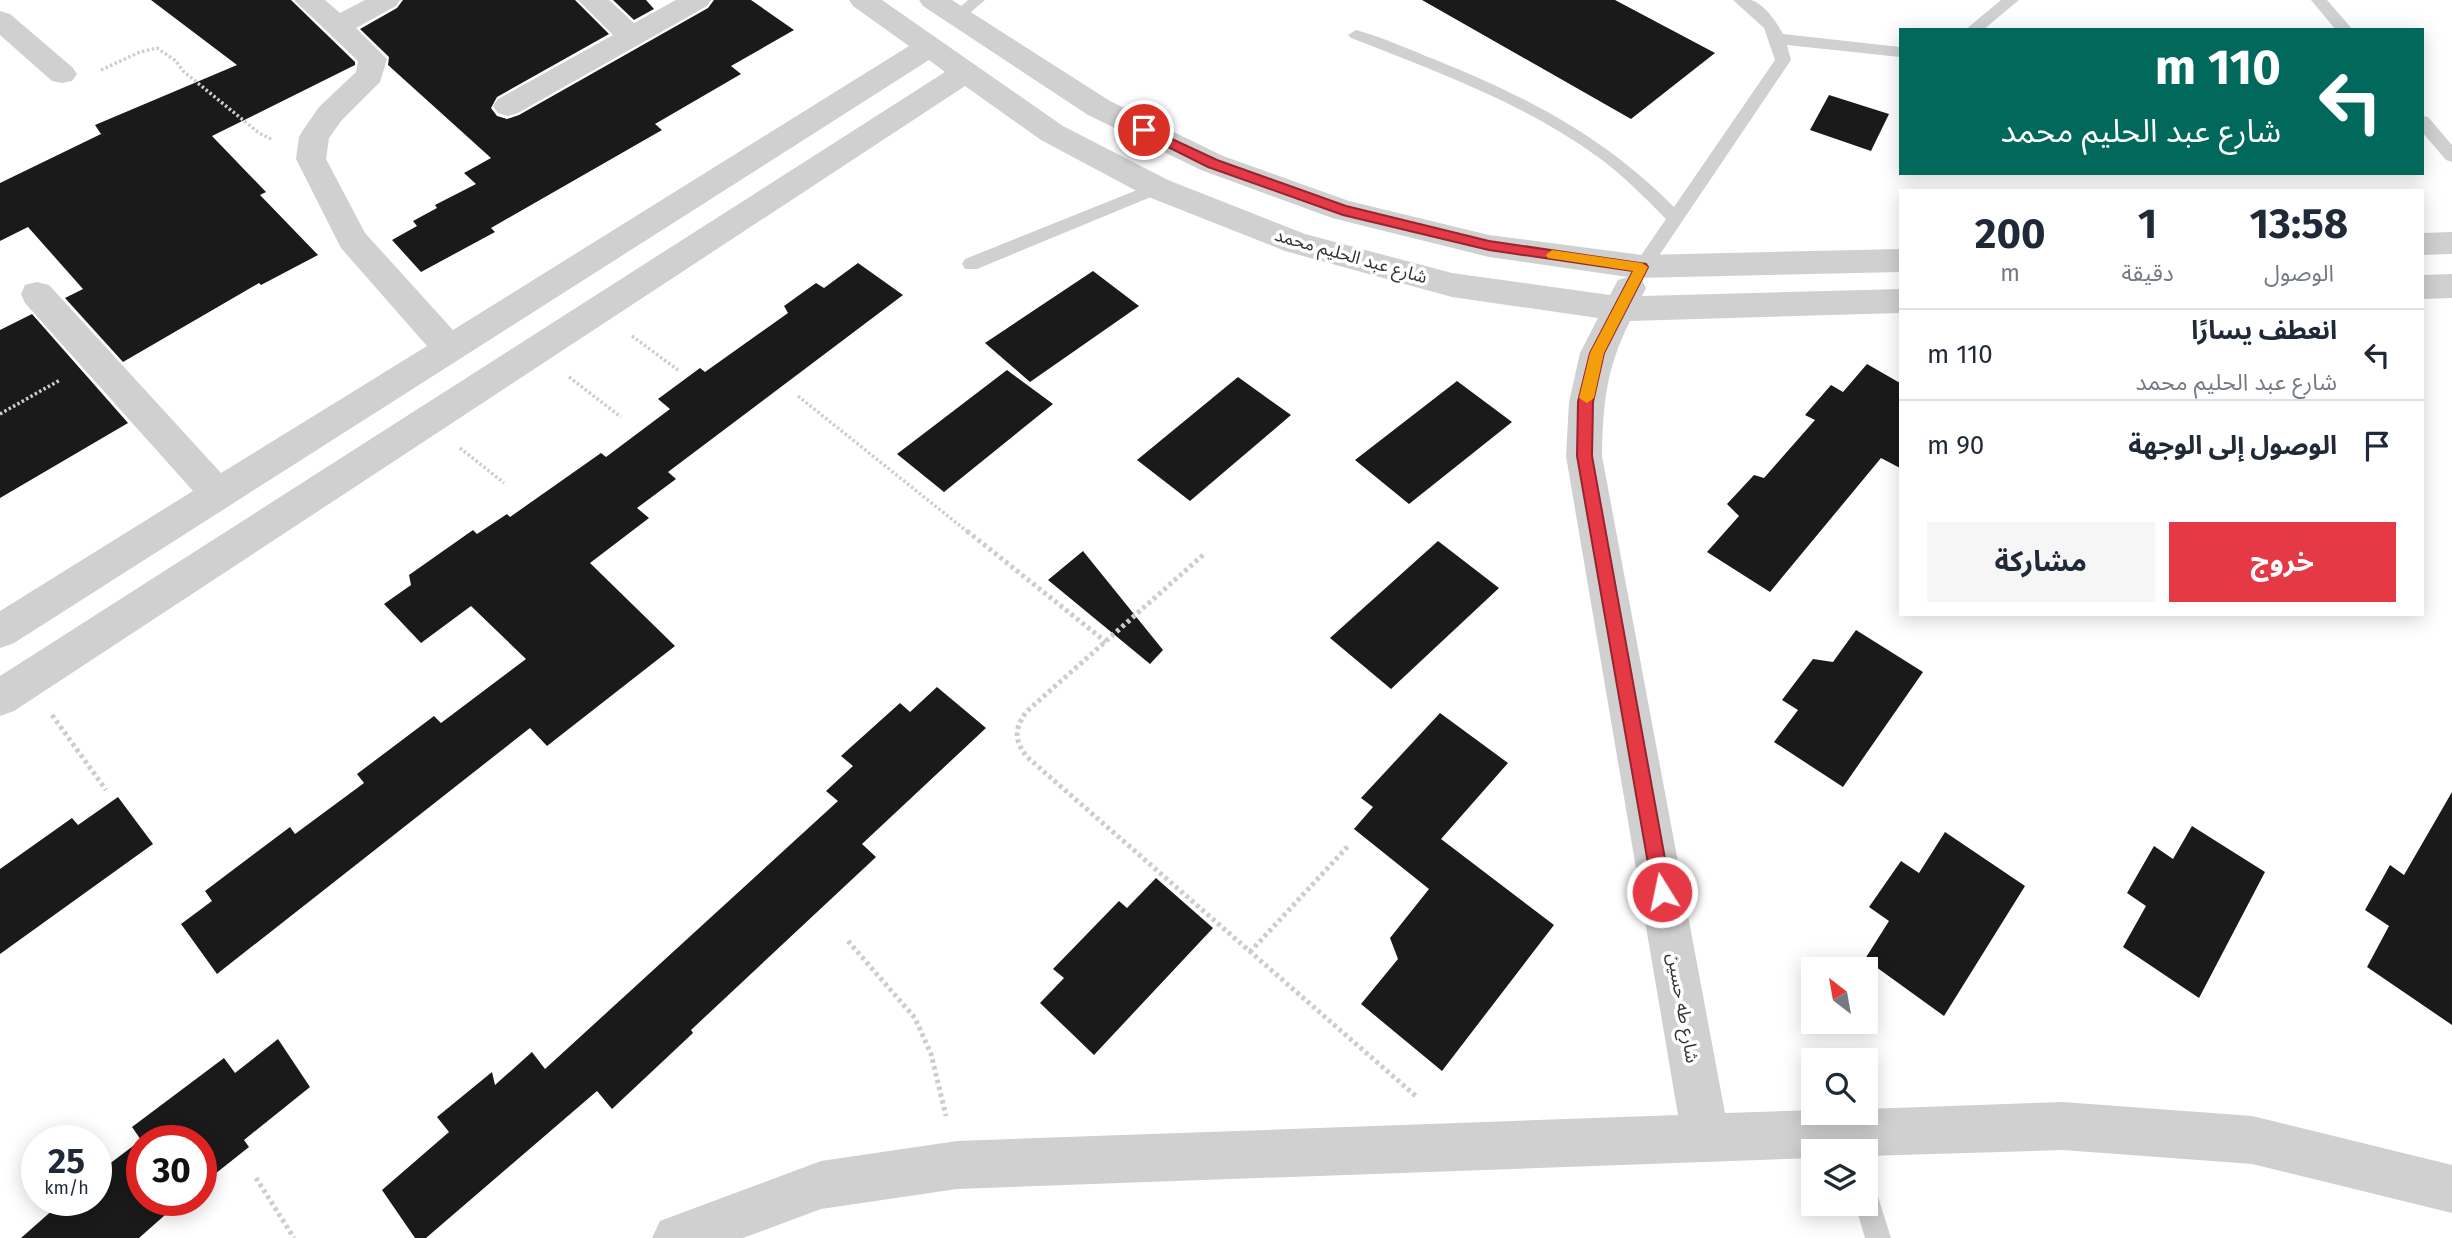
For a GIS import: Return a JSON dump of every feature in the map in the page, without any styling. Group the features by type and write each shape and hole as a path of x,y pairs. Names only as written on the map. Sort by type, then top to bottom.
{"street":[{"path":"308,0 373,60 370,75 330,114 314,137 311,159 352,240 449,348"},
{"path":"338,26 386,0"},
{"path":"592,0 632,37"},
{"path":"508,106 697,0"},
{"name":"شارع عبد الحليم محمد","path":"863,0 1052,133 1157,188 1296,243 1452,285 1619,309 1899,301"},
{"path":"956,5 1099,108 1212,163 1343,210 1489,246 1642,267 1899,260"},
{"path":"0,20 62,74"},
{"path":"0,631 930,46"},
{"path":"13,689 967,72"},
{"path":"2424,244 2452,243"},
{"name":"شارع طه حسين","path":"1642,267 1597,353 1586,402 1584,456 1706,1138"},
{"path":"2424,287 2452,286"},
{"path":"37,294 218,494"},
{"path":"1878,1140 2063,1126 2252,1140 2452,1189"},
{"path":"677,1238 821,1185 957,1165 1470,1144 1706,1138 1801,1141"}],"lane":[{"path":"1642,267 1783,60 1780,39 1766,18 1741,0"},
{"path":"1976,28 2011,0"},
{"path":"2319,0 2343,28"},
{"path":"1356,35 1466,76 1565,127 1642,184 1675,218"},
{"path":"1780,39 1899,52"},
{"path":"2424,123 2452,156"},
{"path":"971,264 1157,188"},
{"path":"1872,1216 1878,1238"}],"path":[{"path":"62,74 74,82 139,52 157,48 176,61 183,71 259,133 311,159"},
{"path":"597,311 678,370"},
{"path":"534,352 621,417"},
{"path":"0,414 96,360"},
{"path":"798,396 1105,642"},
{"path":"427,422 504,483"},
{"path":"1203,555 1027,712 1016,727 1016,744 1027,757 1470,1144"},
{"path":"13,689 106,790"},
{"path":"1250,952 1349,845"},
{"path":"848,941 915,1018 931,1054 957,1165"},
{"path":"256,1178 294,1238"}],"building":[{"path":"151,0 291,0 355,62 355,65 212,136 266,192 260,195 318,255 261,285 259,283 123,362 65,298 83,289 28,227 0,241 0,183 101,134 95,125 237,65"},
{"path":"403,0 575,0 609,34 497,97 491,108 497,116 507,119 519,115 708,8 714,0 751,0 794,30 731,66 741,74 655,124 662,130 491,228 495,232 421,272 392,240 417,226 413,221 437,208 435,205 476,184 464,173 491,158 388,65 389,57 360,29 397,8"},
{"path":"613,0 646,0 654,9 634,20"},
{"path":"1422,0 1615,0 1715,53 1631,119"},
{"path":"1829,95 1889,114 1871,151 1810,130"},
{"path":"858,263 903,295 668,472 676,479 637,508 649,518 590,563 675,646 547,746 530,728 217,974 181,924 212,901 205,891 290,827 295,834 364,783 357,774 434,716 441,723 526,659 471,606 421,643 384,604 411,585 409,575 473,530 477,534 507,514 510,517 601,453 606,457 670,409 658,399 700,368 705,372 788,313 784,306 816,283 824,288"},
{"path":"1093,271 1139,306 1030,382 985,343"},
{"path":"32,314 128,423 0,498 0,330"},
{"path":"1867,364 1899,382 1899,467 1881,458 1770,592 1707,552 1739,516 1727,504 1754,475 1764,478 1815,420 1805,415 1831,385 1843,392"},
{"path":"1007,370 1053,404 944,492 897,454"},
{"path":"1238,377 1291,415 1190,501 1137,460"},
{"path":"1457,381 1512,422 1409,504 1355,460"},
{"path":"1438,541 1499,588 1391,689 1330,638"},
{"path":"1083,551 1163,650 1150,664 1048,580"},
{"path":"1856,630 1923,672 1843,787 1774,742 1798,710 1782,700 1813,659 1833,662"},
{"path":"937,687 986,728 862,844 876,857 691,1030 693,1033 612,1109 597,1091 426,1238 415,1238 382,1190 449,1132 437,1117 492,1072 495,1085 532,1052 545,1069 838,801 826,791 853,766 841,756 900,703 910,712"},
{"path":"1440,713 1508,763 1441,839 1554,925 1442,1071 1361,1004 1398,959 1390,938 1429,889 1354,829 1373,807 1361,798"},
{"path":"2452,792 2452,1025 2367,967 2389,926 2365,910 2390,865 2404,875"},
{"path":"118,797 153,844 0,954 0,869 72,818 78,825"},
{"path":"2192,826 2265,872 2199,998 2123,947 2146,906 2127,893 2154,846 2173,859"},
{"path":"1945,832 2025,886 1944,1016 1878,968 1878,957 1866,957 1889,921 1869,907 1901,861 1919,873"},
{"path":"1156,878 1213,928 1094,1055 1040,1003 1064,978 1053,969 1119,901 1127,908"},
{"path":"278,1039 310,1087 244,1140 249,1147 217,1172 217,1125 135,1125 224,1058 235,1073"},
{"path":"126,1151 126,1216 164,1216 139,1238 21,1238 46,1216 112,1216 112,1162"}],"slow traffic":[{"path":"1552,255 1642,267 1597,353 1587,398"}],"route":[{"path":"1144,130 1212,163 1343,210 1489,246 1642,267 1597,353 1586,402 1584,456 1662,892"}]}
